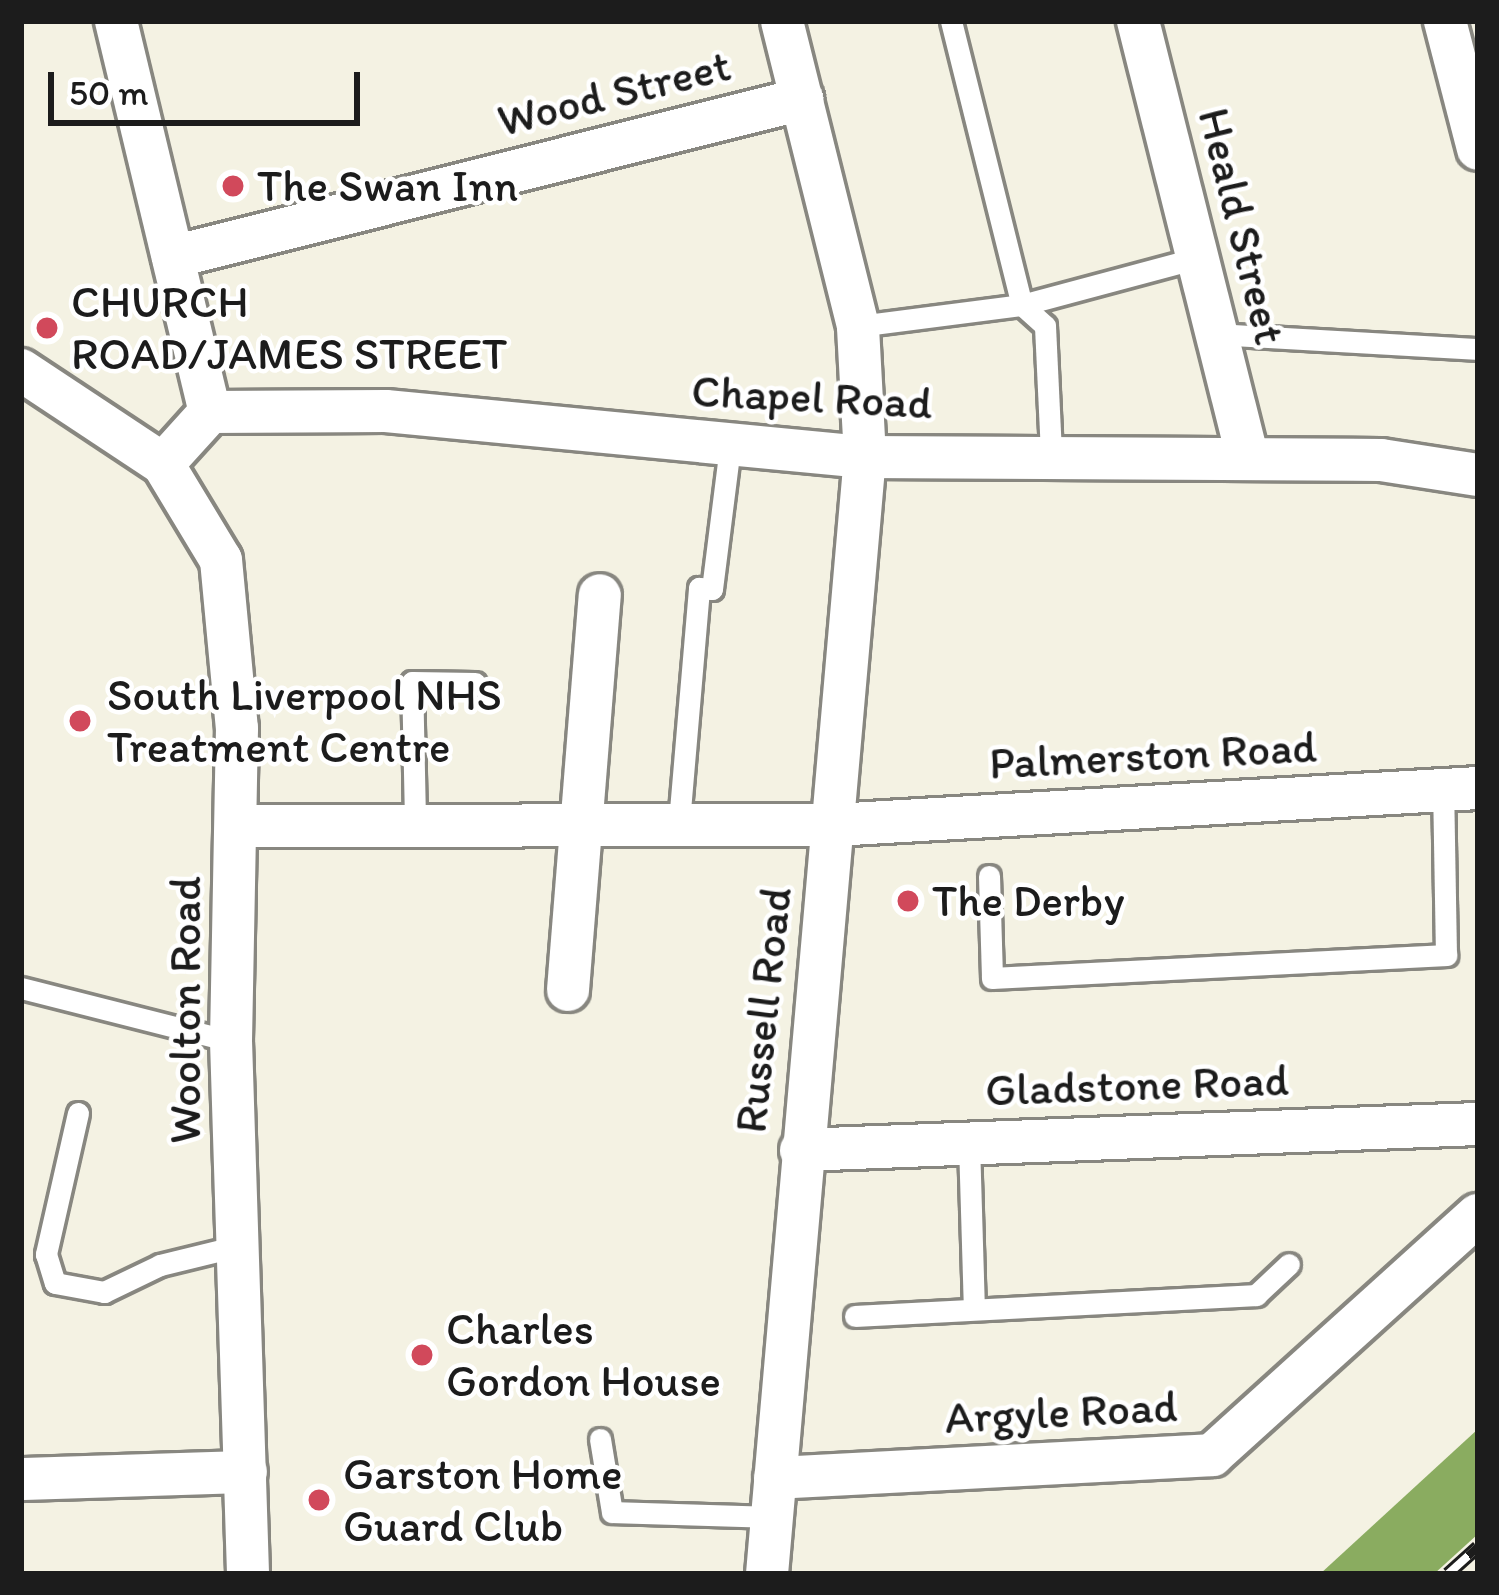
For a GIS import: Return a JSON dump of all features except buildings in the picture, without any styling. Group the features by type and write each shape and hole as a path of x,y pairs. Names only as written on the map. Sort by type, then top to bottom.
{"street":[{"path":"21,370 163,464 210,412 116,21"},
{"name":"Russell Road","path":"767,1574 865,457 858,326 782,21"},
{"name":"Heald Street","path":"1138,21 1247,456"},
{"path":"1445,21 1478,149"},
{"name":"Wood Street","path":"172,257 802,98"},
{"name":"Chapel Road","path":"210,412 386,411 865,457 1051,453 1381,460 1478,476"},
{"name":"Woolton Road","path":"163,464 221,560 238,826 231,1041 248,1574"},
{"path":"568,990 600,595"},
{"name":"Palmerston Road","path":"238,826 415,820 833,825 1461,789"},
{"name":"Gladstone Road","path":"801,1150 1478,1124"},
{"name":"Argyle Road","path":"773,1497 1212,1455 1478,1215"},
{"path":"21,1479 246,1472"}],"lane":[{"path":"951,21 1022,305 1045,326 1051,453"},
{"path":"858,326 1022,305 1197,258"},
{"path":"1216,334 1478,350"},
{"path":"679,822 699,588 712,589 730,447"},
{"path":"415,820 412,682 475,683"},
{"path":"989,876 992,978 1446,955 1461,789"},
{"path":"21,988 231,1041"},
{"path":"78,1113 46,1254 55,1283 104,1292 160,1265 238,1246"},
{"path":"969,1143 974,1308"},
{"path":"855,1316 1256,1295 1289,1264"},
{"path":"600,1439 612,1512 773,1497"}],"green space":[{"path":"1478,1429 1478,1534 1434,1574 1320,1574"}],"railway":[{"path":"1448,1574 1478,1547"}],"place":[{"name":"The Swan Inn","path":"233,186"},
{"name":"CHURCH ROAD/JAMES STREET","path":"47,328"},
{"name":"South Liverpool NHS Treatment Centre","path":"80,721"},
{"name":"The Derby","path":"908,901"},
{"name":"Charles Gordon House","path":"422,1355"},
{"name":"Garston Home Guard Club","path":"319,1500"}]}
